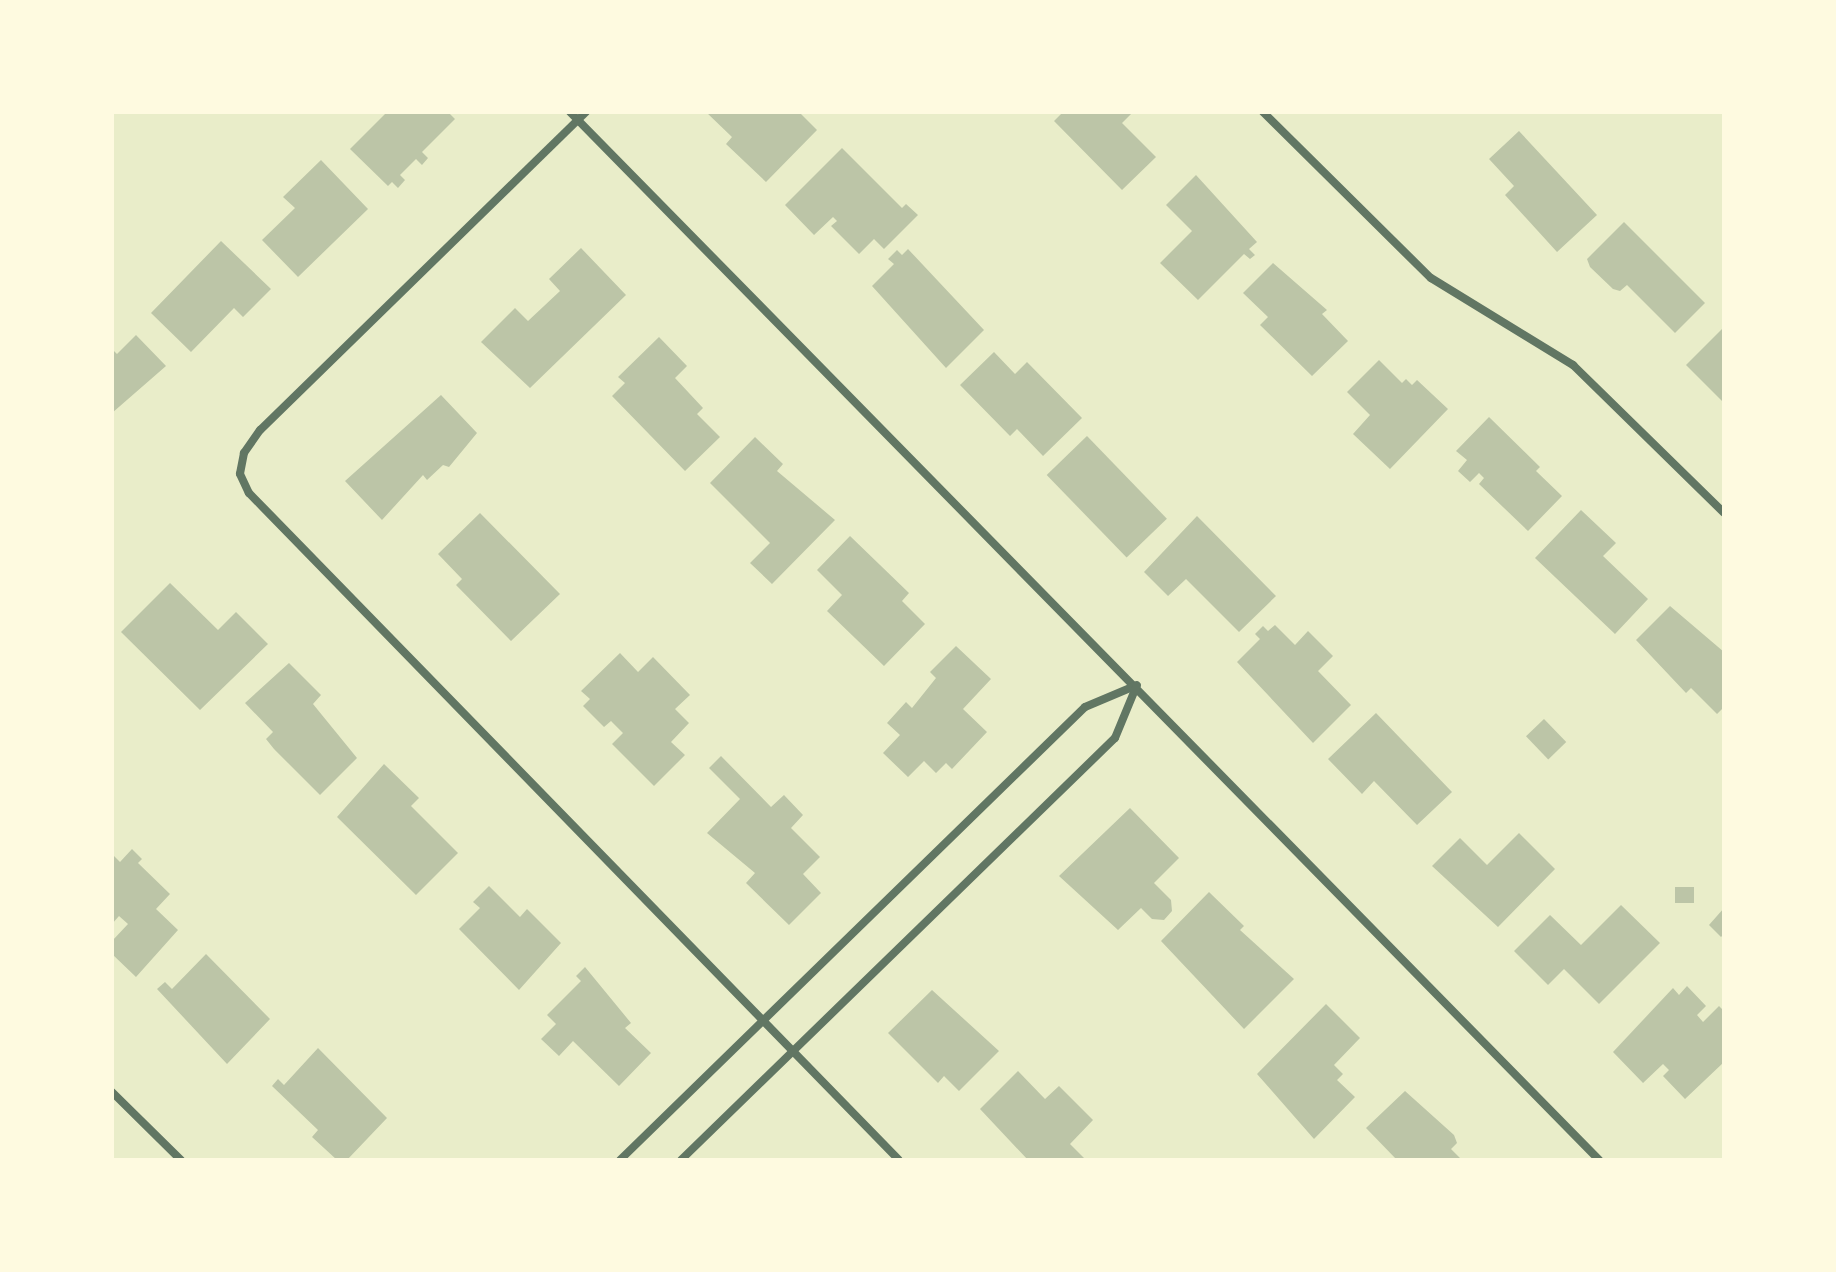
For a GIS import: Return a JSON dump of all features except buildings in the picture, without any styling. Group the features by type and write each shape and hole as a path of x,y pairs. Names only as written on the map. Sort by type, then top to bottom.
{"street":[{"path":"570,112 1137,685 1599,1160"},
{"path":"586,112 260,430 244,453 240,474 249,493 899,1160"},
{"path":"1263,112 1431,278 1573,365 1724,513"},
{"path":"620,1160 1085,707 1137,685"},
{"path":"681,1160 1115,738 1137,685"},
{"path":"112,1092 181,1160"}]}
